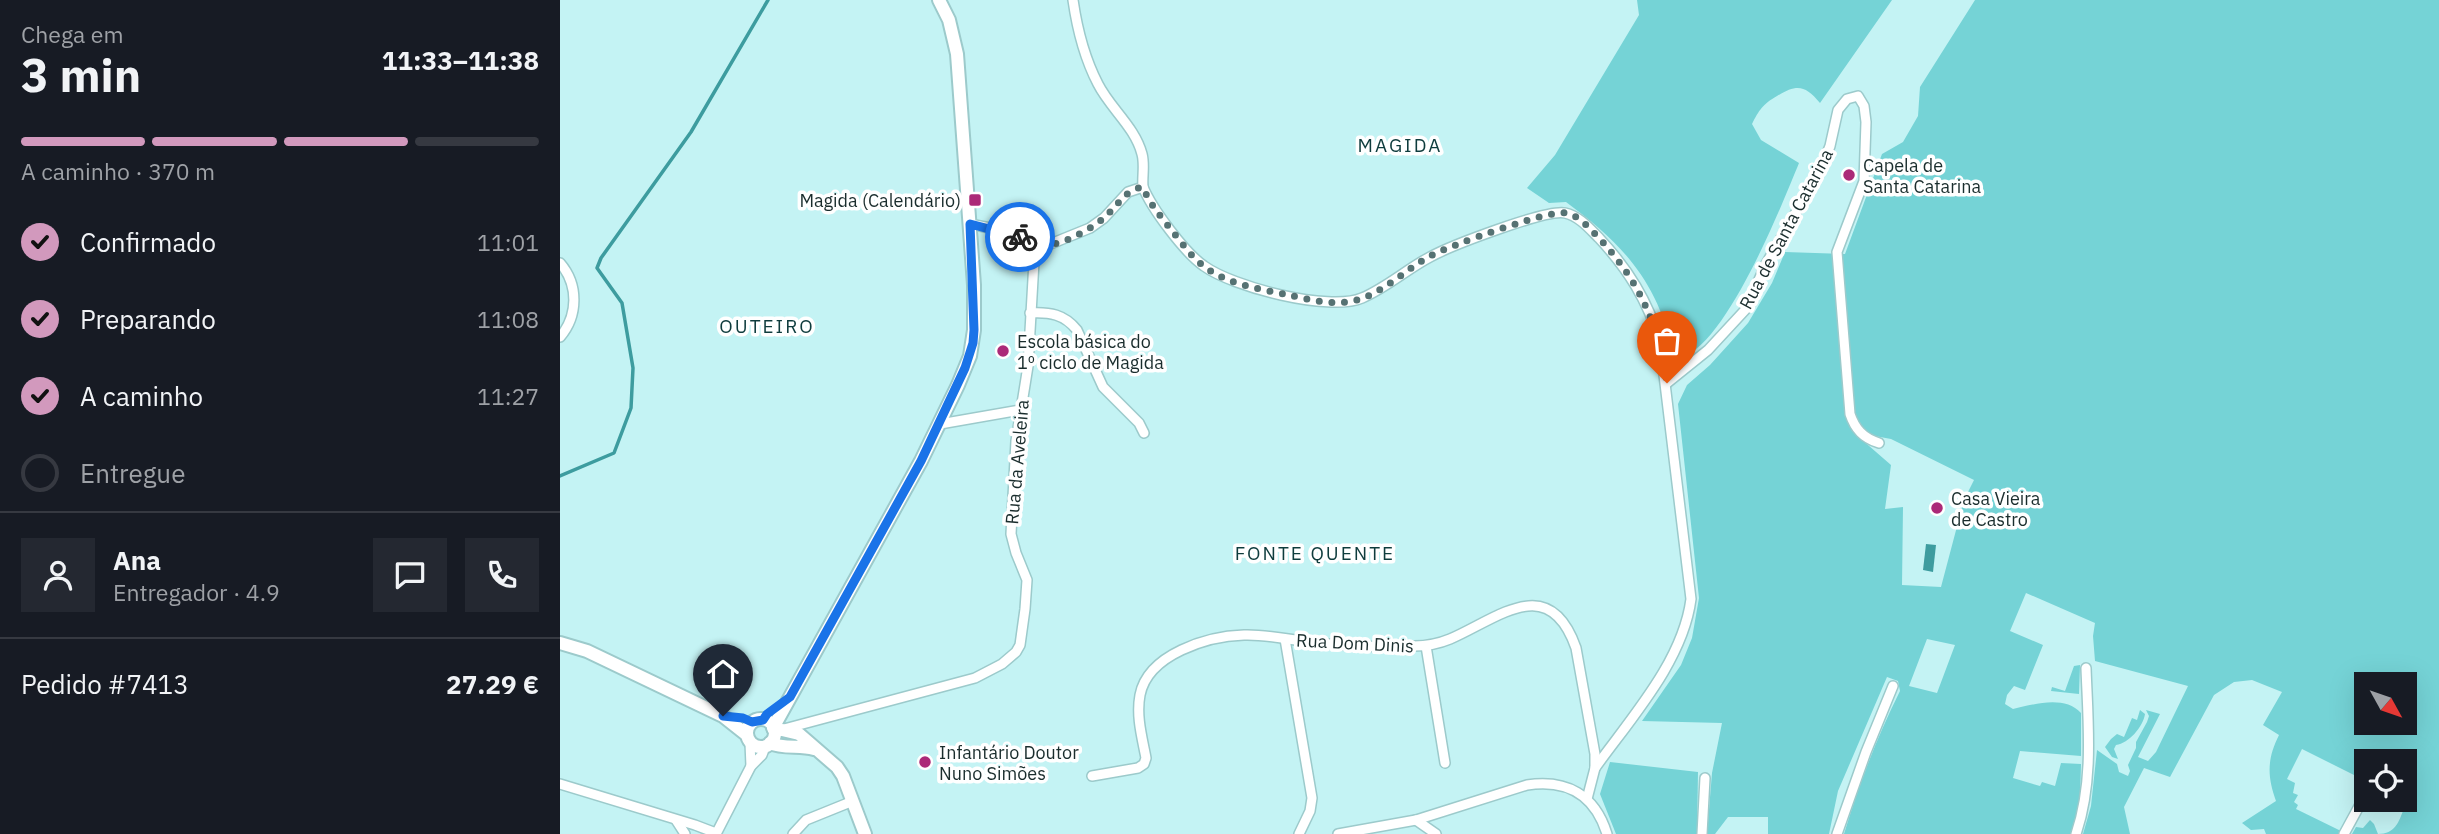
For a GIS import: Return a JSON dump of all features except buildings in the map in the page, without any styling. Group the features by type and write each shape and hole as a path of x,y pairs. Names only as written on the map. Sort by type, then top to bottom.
{"street":[{"path":"560,784 716,834 751,766 774,738 787,703 940,424 973,343 974,285 957,54 948,20 939,0"},
{"path":"1073,0 1077,23 1094,75 1139,146 1143,161 1143,187 1155,211 1199,262 1216,274 1245,285 1335,303 1364,297 1445,249 1556,212 1573,215 1586,224 1637,285 1654,323 1667,383 1691,599 1689,619 1673,656 1595,768"},
{"name":"Rua de Santa Catarina","path":"1667,383 1708,350 1746,309 1766,264 1820,172 1839,110 1847,99 1858,96 1864,106 1866,122 1864,181 1837,252 1850,414 1853,424 1861,433 1879,443"},
{"path":"970,224 1013,234 1035,244 1048,245 1090,228 1104,218 1128,192 1143,187"},
{"name":"Rua da Aveleira","path":"776,727 842,715 975,678 1002,664 1016,653 1020,645 1027,580 1011,534 1016,441 1028,366 1035,244"},
{"path":"560,263 569,282 575,308 560,337"},
{"path":"1030,313 1054,313 1072,323 1103,387 1139,423 1143,433"},
{"path":"940,424 1020,410"},
{"name":"Rua Dom Dinis","path":"1092,776 1138,768 1144,764 1146,758 1138,713 1140,694 1153,668 1176,652 1226,637 1244,635 1352,646 1426,646 1451,639 1506,610 1533,606 1553,613 1571,632 1576,648 1593,740 1595,768 1587,799"},
{"path":"1285,639 1312,798 1310,811 1299,834"},
{"path":"560,643 587,652 723,716 757,747 797,746 817,750"},
{"path":"1426,646 1445,763"},
{"path":"2076,834 2085,800 2090,744 2085,668"},
{"path":"1837,834 1893,686"},
{"path":"776,727 767,714 787,703"},
{"path":"723,716 743,718 776,727 817,750 837,767 865,834"},
{"path":"748,739 776,727"},
{"path":"748,739 751,766"},
{"path":"1702,834 1705,778"},
{"path":"1338,834 1416,820 1527,785 1542,783 1569,789 1587,799 1600,815 1607,834"},
{"path":"793,834 806,820 853,801"},
{"path":"2344,834 2356,812"},
{"path":"676,820 685,834"},
{"path":"1416,820 1436,834"}],"shaded area":[{"path":"1637,0 1892,0 1820,103 1805,90 1795,88 1772,99 1757,115 1752,124 1761,140 1799,163 1766,240 1734,301 1699,347 1681,358 1673,353 1658,305 1648,285 1621,250 1605,233 1566,202 1549,203 1527,188 1555,155 1639,15"},
{"path":"1975,0 2439,0 2439,834 2378,834 2389,832 2402,812 2417,812 2417,749 2354,749 2354,775 2302,749 2287,779 2295,783 2293,793 2298,795 2294,802 2298,805 2296,809 2341,831 2339,834 2266,834 2264,829 2251,830 2242,823 2276,801 2270,768 2272,752 2279,735 2263,725 2282,692 2252,680 2234,682 2214,695 2170,777 2144,768 2124,807 2130,834 2083,834 2091,806 2097,750 2117,764 2119,772 2128,776 2128,765 2136,742 2149,716 2146,710 2160,714 2138,757 2148,761 2156,752 2188,686 2095,661 2095,623 2026,593 2010,631 2043,645 2025,690 2014,686 2007,695 2005,704 2013,709 2049,702 2074,707 2081,713 2081,756 2020,751 2013,778 2040,786 2042,782 2055,786 2061,763 2081,764 2080,799 2071,834 1844,834 1869,761 1900,691 1898,681 1887,677 1838,791 1829,834 1768,834 1768,817 1728,817 1715,834 1707,834 1712,773 1722,723 1642,721 1681,665 1692,638 1699,598 1678,404 1687,385 1710,365 1748,323 1772,283 1785,252 1845,254 1882,154 1903,142 1918,116 1920,87","holes":["1853,432 1891,439 1974,480 1964,500 1941,587 1902,585 1903,507 1885,509 1891,465","1927,639 1955,645 1937,693 1909,686"]},
{"path":"1926,544 1936,545 1933,572 1923,570"},
{"path":"2080,665 2079,694 2051,691 2052,687 2065,691 2074,666"},
{"path":"2140,710 2145,714 2141,724 2135,734 2116,745 2114,749 2118,759 2112,757 2105,747 2117,734 2124,737 2132,718 2137,720"},
{"path":"1610,762 1698,772 1697,834 1616,834 1600,794"},
{"path":"2370,820 2378,834 2352,834 2356,827 2363,828"}],"waterway":[{"path":"560,476 614,453 631,408 633,368 622,303 597,268 601,258 691,132 768,0"}],"way so far":[{"path":"1020,237 1041,246 1078,234 1104,218 1128,192 1143,187 1155,211 1192,255 1216,274 1245,285 1335,303 1364,297 1445,249 1545,215 1565,213 1586,224 1637,285 1660,342 1667,383"}],"place":[{"name":"Capela de Santa Catarina","path":"1849,175"},
{"name":"Magida (Calendário)","path":"975,200"},
{"name":"Escola básica do 1º ciclo de Magida","path":"1003,351"},
{"name":"Casa Vieira de Castro","path":"1937,508"},
{"name":"Infantário Doutor Nuno Simões","path":"925,762"}],"district":[{"name":"MAGIDA","path":"1400,145"},
{"name":"OUTEIRO","path":"767,326"},
{"name":"FONTE QUENTE","path":"1315,553"}],"route":[{"path":"723,716 752,722 763,720 790,697 940,424 970,356 973,343 974,285 970,224 1020,237"}]}
